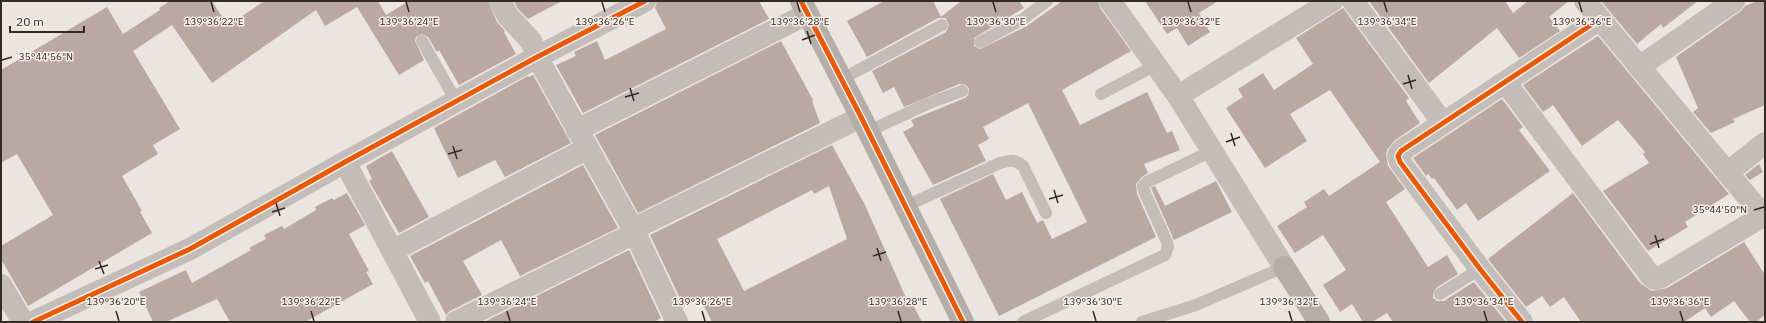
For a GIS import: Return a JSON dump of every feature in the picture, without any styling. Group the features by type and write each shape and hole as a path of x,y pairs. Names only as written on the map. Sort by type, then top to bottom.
{"street":[{"path":"500,1 508,16 531,41 537,57 634,231 677,322"},
{"path":"33,322 190,249 344,162 537,57 645,1"},
{"path":"1110,1 1178,96 1319,322"},
{"path":"1178,96 1301,8 1332,1"},
{"path":"1353,1 1443,123"},
{"path":"1505,82 1650,275 1655,278 1661,277 1764,217 1585,1"},
{"path":"1639,67 1734,1"},
{"path":"392,251 804,7 865,124 963,322"},
{"path":"1522,322 1480,269 1405,168 1398,156 1401,151 1600,19"},
{"path":"456,322 634,231 865,124"},
{"path":"1727,173 1765,143"},
{"path":"344,162 430,322"},
{"path":"1,285 23,322"}],"lane":[{"path":"980,42 1023,18 1047,1"},
{"path":"842,79 942,25"},
{"path":"422,41 456,101"},
{"path":"1101,94 1156,65"},
{"path":"865,124 962,91"},
{"path":"1023,322 1165,255 1168,247 1167,242 1144,191 1144,186 1148,182 1212,150"},
{"path":"906,206 1000,163 1011,160 1018,162 1023,166 1046,213"},
{"path":"1142,322 1196,305 1284,267"},
{"path":"1440,294 1480,269"}],"building":[{"path":"170,1 212,1 228,26 264,1 378,1 386,15 409,1 488,1 497,22 505,31 504,32 516,54 459,85 439,50 437,52 428,37 422,34 416,37 415,41 424,60 399,75 357,7 325,26 316,10 212,83 172,25 133,51 180,129 153,145 158,154 122,176 142,211 140,212 152,233 28,306 1,259 1,246 53,215 17,154 1,163 1,70 107,7 123,34 160,10 159,8"},
{"path":"514,1 562,1 528,19 518,9"},
{"path":"657,1 759,1 769,19 583,113 556,65 576,56 574,52 597,41 605,60 666,29 655,8"},
{"path":"884,1 933,1 941,17 961,1 1019,1 1024,8 974,38 974,46 980,49 1027,26 1062,1 1098,1 1100,8 1131,51 1062,90 1080,125 1147,92 1167,133 1172,131 1180,150 1144,164 1148,173 1136,184 1137,194 1156,237 999,316 940,199 993,174 1006,200 1022,192 1037,223 1043,220 1052,239 1087,222 1028,103 983,127 989,139 978,145 986,161 933,185 903,132 914,126 911,120 965,98 968,95 969,89 966,85 959,84 904,107 894,87 883,93 872,71 946,32 949,25 946,18 938,18 867,57 847,21"},
{"path":"1145,1 1218,1 1199,13 1210,32 1188,46 1177,28 1167,34"},
{"path":"1369,1 1505,1 1513,13 1528,1 1569,1 1549,17 1560,31 1519,58 1497,28 1429,83"},
{"path":"1601,1 1698,1 1663,28 1661,24 1637,44"},
{"path":"1757,1 1765,1 1765,105 1733,119 1735,122 1711,133 1693,112 1698,108 1676,57 1741,11 1745,6"},
{"path":"1343,8 1409,98 1406,101 1420,123 1394,141 1387,150 1386,155 1388,166 1405,189 1386,202 1428,267 1447,255 1458,274 1436,288 1433,298 1437,301 1444,301 1474,282 1506,322 1393,322 1387,313 1372,322 1363,322 1352,304 1340,312 1323,285 1346,270 1323,235 1295,253 1277,226 1307,207 1304,202 1324,189 1329,196 1380,162 1330,90 1290,114 1307,141 1265,168 1226,108 1243,97 1238,89 1263,73 1274,90 1313,64 1296,38"},
{"path":"1598,36 1729,194 1685,222 1688,227 1648,251 1603,191 1649,163 1643,154 1645,152 1618,120 1582,146 1553,105 1543,112 1523,85"},
{"path":"781,41 813,100 812,101 820,123 638,213 595,135"},
{"path":"533,75 571,143 505,177 495,160 458,178 434,128 528,76"},
{"path":"1502,99 1523,127 1519,130 1550,171 1478,221 1466,203 1457,210 1434,178 1432,179 1428,174 1426,176 1413,158"},
{"path":"832,145 865,205 907,300 910,299 922,322 712,322 700,298 684,307 650,235","holes":["829,186 847,239 744,291 717,239 812,190 814,194"]},
{"path":"392,151 429,217 399,233 369,181 372,179 366,166"},
{"path":"1759,164 1763,172 1750,180 1745,175"},
{"path":"583,165 618,228 520,276 501,240 463,261 482,295 450,311 446,315 428,281 425,283 410,256"},
{"path":"1216,181 1232,212 1174,240 1151,188 1155,186 1165,206"},
{"path":"347,193 365,225 349,234 369,271 366,272 373,284 305,322 230,322 217,299 166,322 153,322 139,292 186,270 192,283 251,250 249,248 266,239 264,235 282,226 284,229 316,210 315,207 332,198 334,200"},
{"path":"1573,193 1640,283 1652,291 1667,288 1744,242 1765,275 1765,315 1756,322 1750,322 1734,301 1711,317 1705,308 1684,322 1581,322 1564,297 1550,307 1542,296 1526,307 1488,259"},
{"path":"629,250 661,318 654,322 484,322"}],"cycle path":[{"path":"33,322 190,249 537,57 645,1"},
{"path":"801,1 861,117 963,322"},
{"path":"1522,322 1480,269 1400,162 1398,156 1401,151 1600,19"}]}
